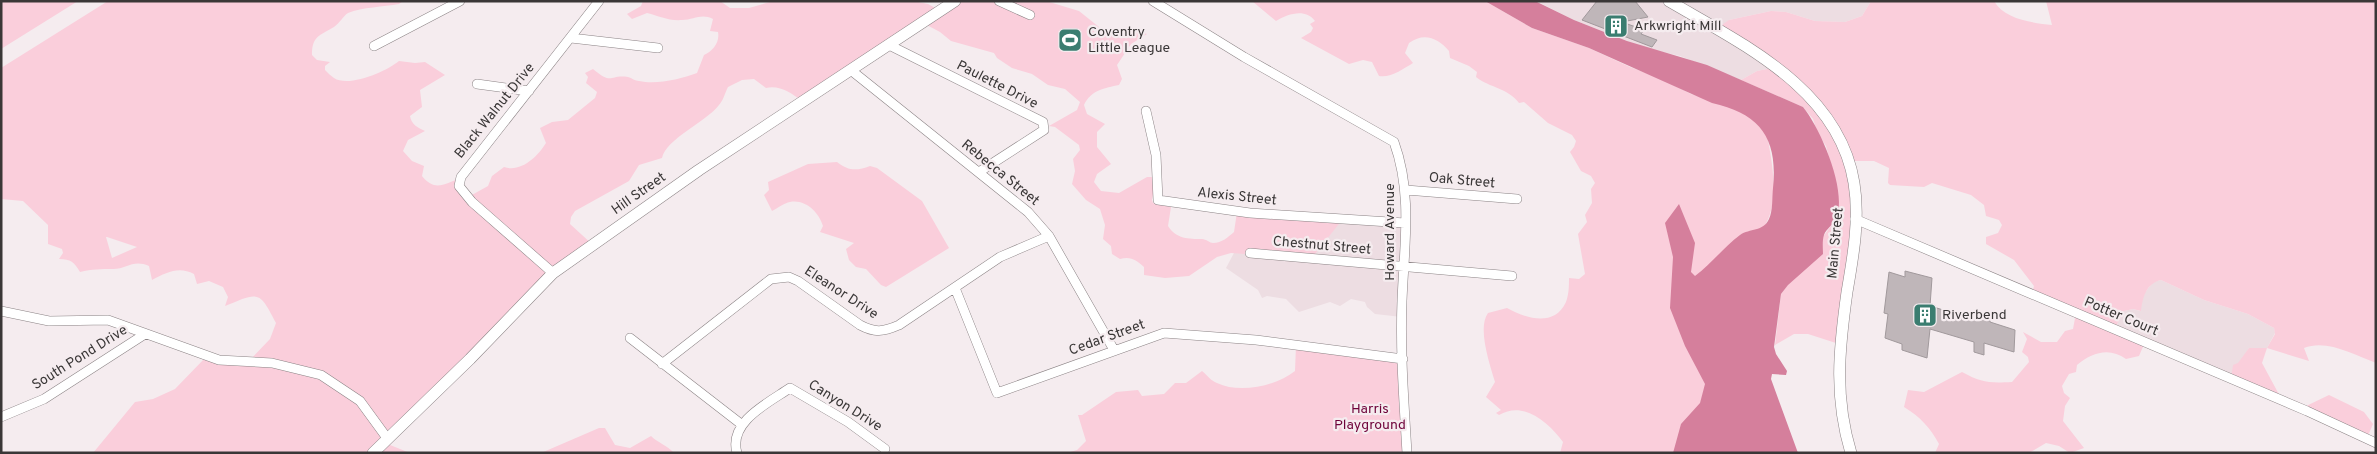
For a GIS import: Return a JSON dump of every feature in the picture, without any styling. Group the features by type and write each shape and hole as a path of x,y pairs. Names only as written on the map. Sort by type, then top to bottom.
{"street":[{"path":"374,46 460,1"},
{"name":"Black Walnut Drive","path":"553,273 472,202 460,186 461,176 599,1"},
{"name":"Hill Street","path":"373,453 470,360 553,273 700,170 955,1"},
{"path":"999,1 1030,15"},
{"name":"Howard Avenue","path":"1153,1 1244,57 1394,142 1402,158 1406,190 1403,359 1407,453"},
{"name":"Main Street","path":"1669,1 1729,34 1773,62 1805,91 1829,120 1842,143 1852,169 1855,219 1836,377 1839,406 1851,453"},
{"path":"570,38 658,48"},
{"name":"Paulette Drive","path":"889,45 1043,122 1044,130 979,172"},
{"name":"Rebecca Street","path":"852,70 1028,212 1049,236 1114,350"},
{"path":"477,84 529,91"},
{"name":"Alexis Street","path":"1146,111 1154,134 1158,167 1158,200 1200,208 1252,213 1405,223"},
{"name":"Oak Street","path":"1406,190 1517,199"},
{"name":"Potter Court","path":"1855,219 2307,411 2376,443"},
{"name":"Eleanor Drive","path":"662,364 763,284 780,277 789,277 798,281 862,325 878,332 888,331 1000,257 1049,236"},
{"name":"Chestnut Street","path":"1250,253 1512,276"},
{"name":"Cedar Street","path":"955,288 997,393 1164,333 1256,340 1403,359"},
{"name":"South Pond Drive","path":"1,311 49,321 108,320 219,360 272,364 321,375 360,401 387,438"},
{"name":"South Pond Drive","path":"1,417 44,399 145,334"},
{"path":"630,338 741,424 734,440 737,453"},
{"name":"Canyon Drive","path":"741,424 790,388 848,422 885,449"}],"shaded area":[{"path":"1485,1 1535,1 1574,20 1627,41 1707,65 1803,107 1810,117 1831,161 1836,177 1839,207 1836,219 1824,235 1823,254 1788,285 1781,294 1774,347 1776,354 1787,371 1786,375 1772,374 1771,379 1798,453 1673,453 1681,424 1700,403 1705,384 1685,346 1670,308 1673,257 1665,223 1679,204 1695,243 1691,272 1695,276 1740,235 1763,226 1770,216 1772,208 1774,171 1769,142 1763,131 1743,114 1712,103 1589,48 1532,28"},
{"path":"1536,1 1871,1 1862,16 1845,22 1815,21 1786,12 1771,11 1729,20 1777,67 1757,71 1741,80 1680,56 1649,49 1627,41 1574,20"},
{"path":"1341,220 1405,223 1402,317 1375,314 1367,307 1365,302 1351,299 1340,306 1330,302 1299,312 1286,299 1267,296 1262,298 1258,290 1226,268 1234,253 1315,254"},
{"path":"2161,280 2204,300 2248,314 2274,328 2275,333 2267,348 2249,348 2231,378 2115,328 2124,311 2133,309 2140,311 2143,295 2153,282"}],"green space":[{"path":"1,1 78,1 1,49"},
{"path":"108,1 403,1 399,4 366,8 348,13 336,25 317,37 313,44 312,55 317,60 330,62 325,66 325,70 341,81 358,80 368,77 399,61 425,62 445,75 420,90 422,107 410,116 417,127 425,131 408,140 403,151 412,161 424,166 422,176 431,184 445,184 461,178 461,187 470,196 488,186 492,176 504,167 517,168 534,158 546,143 540,128 552,122 568,120 595,98 597,92 586,83 588,77 585,73 593,69 608,78 622,76 638,81 661,82 697,73 704,55 713,49 717,43 718,32 710,31 713,19 701,17 672,20 647,13 632,19 627,14 641,6 643,1 720,1 730,8 749,8 773,1 913,1 928,4 941,11 956,1 1046,1 1079,11 1104,31 1111,33 1126,27 1147,34 1131,44 1117,65 1122,79 1119,85 1094,93 1084,105 1087,114 1105,124 1097,132 1097,147 1111,164 1097,174 1094,182 1101,191 1119,193 1147,177 1156,177 1152,200 1153,203 1171,207 1168,226 1171,230 1179,236 1203,239 1213,243 1222,241 1234,232 1237,212 1342,220 1315,254 1314,259 1231,253 1217,257 1189,276 1165,278 1144,275 1144,267 1136,261 1130,258 1120,259 1112,254 1111,246 1103,239 1105,225 1100,209 1086,200 1072,184 1075,171 1073,159 1080,150 1079,145 1055,127 1049,126 1077,110 1080,102 1065,89 1048,85 1032,74 1012,68 997,58 994,53 951,41 940,32 923,23 802,101 781,89 766,88 754,79 742,80 728,87 719,105 705,118 678,137 665,151 662,158 639,165 629,181 575,211 571,217 570,224 593,245 560,269 385,443 410,453 93,453 135,402 153,399 175,389 205,358 248,362 270,339 276,323 266,304 261,299 257,297 245,298 225,306 228,297 223,287 209,281 197,284 194,274 183,270 173,271 152,280 149,266 143,264 134,264 118,269 96,269 80,272 72,262 59,259 63,253 62,249 48,244 48,225 23,201 1,199 1,68","holes":["106,237 137,247 112,258"]},
{"path":"1252,1 1485,1 1532,28 1589,48 1662,79 1691,94 1731,107 1764,123 1772,162 1774,191 1769,218 1763,228 1683,285 1706,359 1705,387 1686,453 1560,453 1563,442 1543,421 1527,412 1518,410 1508,411 1499,415 1496,413 1501,410 1486,397 1495,382 1484,337 1485,320 1488,313 1507,308 1530,317 1547,318 1561,310 1566,302 1569,278 1579,279 1585,274 1578,234 1587,222 1585,215 1592,203 1591,189 1595,183 1591,176 1581,171 1570,152 1576,141 1572,135 1548,123 1524,102 1519,103 1510,94 1481,81 1476,77 1477,72 1469,66 1450,58 1449,51 1435,40 1425,37 1409,43 1405,53 1413,63 1392,74 1379,76 1372,62 1363,60 1349,64 1301,38 1311,32 1313,28 1310,24 1315,21 1311,17 1296,13 1276,21"},
{"path":"1871,1 1994,1 2004,12 2011,16 2052,25 2046,1 2376,1 2376,363 2350,352 2322,345 2304,348 2309,361 2267,348 2275,334 2274,328 2248,314 2204,300 2161,280 2152,284 2146,291 2141,311 2133,309 2124,311 2115,328 2145,342 2139,356 2126,359 2114,353 2095,354 2077,365 2076,372 2069,374 2062,386 2064,393 2070,398 2065,406 2063,421 2084,448 2070,453 2059,446 2046,443 2029,453 1935,453 1939,444 1932,432 1920,419 1904,407 1908,390 1924,392 1962,372 1986,382 2012,382 2029,362 2028,357 2022,352 2027,339 2023,332 2041,342 2057,342 2065,331 2073,329 2076,313 2032,293 2034,286 2014,260 1986,244 1986,237 1998,233 2002,225 1999,220 1986,216 1984,205 1971,195 1932,183 1924,187 1890,185 1888,183 1889,168 1874,161 1850,161 1856,201 1839,344 1808,334 1794,334 1775,345 1781,294 1836,219 1838,192 1826,146 1818,134 1813,119 1803,107 1741,80 1757,71 1777,67 1719,27 1729,20 1771,11 1786,12 1815,21 1845,22 1862,16"},
{"path":"837,162 853,169 870,166 877,168 922,201 949,248 886,287 881,285 866,269 856,267 849,260 846,249 854,243 820,232 823,226 811,208 801,203 790,202 772,211 764,195 769,190 768,182 808,164"},
{"name":"Harris Playground","path":"1296,346 1403,359 1408,453 1067,453 1077,450 1086,441 1078,415 1082,415 1116,392 1138,390 1142,396 1164,394 1175,383 1186,383 1202,371 1213,381 1226,386 1236,388 1258,387 1278,381 1295,371"},
{"path":"2249,348 2267,348 2262,363 2282,400 2231,378 2233,365 2238,363"},
{"path":"2329,395 2364,412 2373,424 2367,438 2302,408"},
{"path":"599,428 605,428 615,445 630,448 651,436 674,453 541,453"}],"building":[{"name":"Arkwright Mill","path":"1597,1 1635,1 1648,17 1622,22 1644,30 1641,34 1657,40 1652,47 1582,20"},
{"name":"Riverbend","path":"1905,271 1932,278 1930,306 1970,318 1970,311 1990,317 1990,322 2015,330 2014,352 1984,343 1984,355 1974,352 1974,342 1930,329 1927,358 1902,350 1902,344 1885,338 1888,314 1884,313 1889,272 1905,277"}],"place":[{"name":"Arkwright Mill","path":"1616,26"},
{"name":"Coventry Little League","path":"1070,40"},
{"name":"Riverbend","path":"1925,315"}]}
